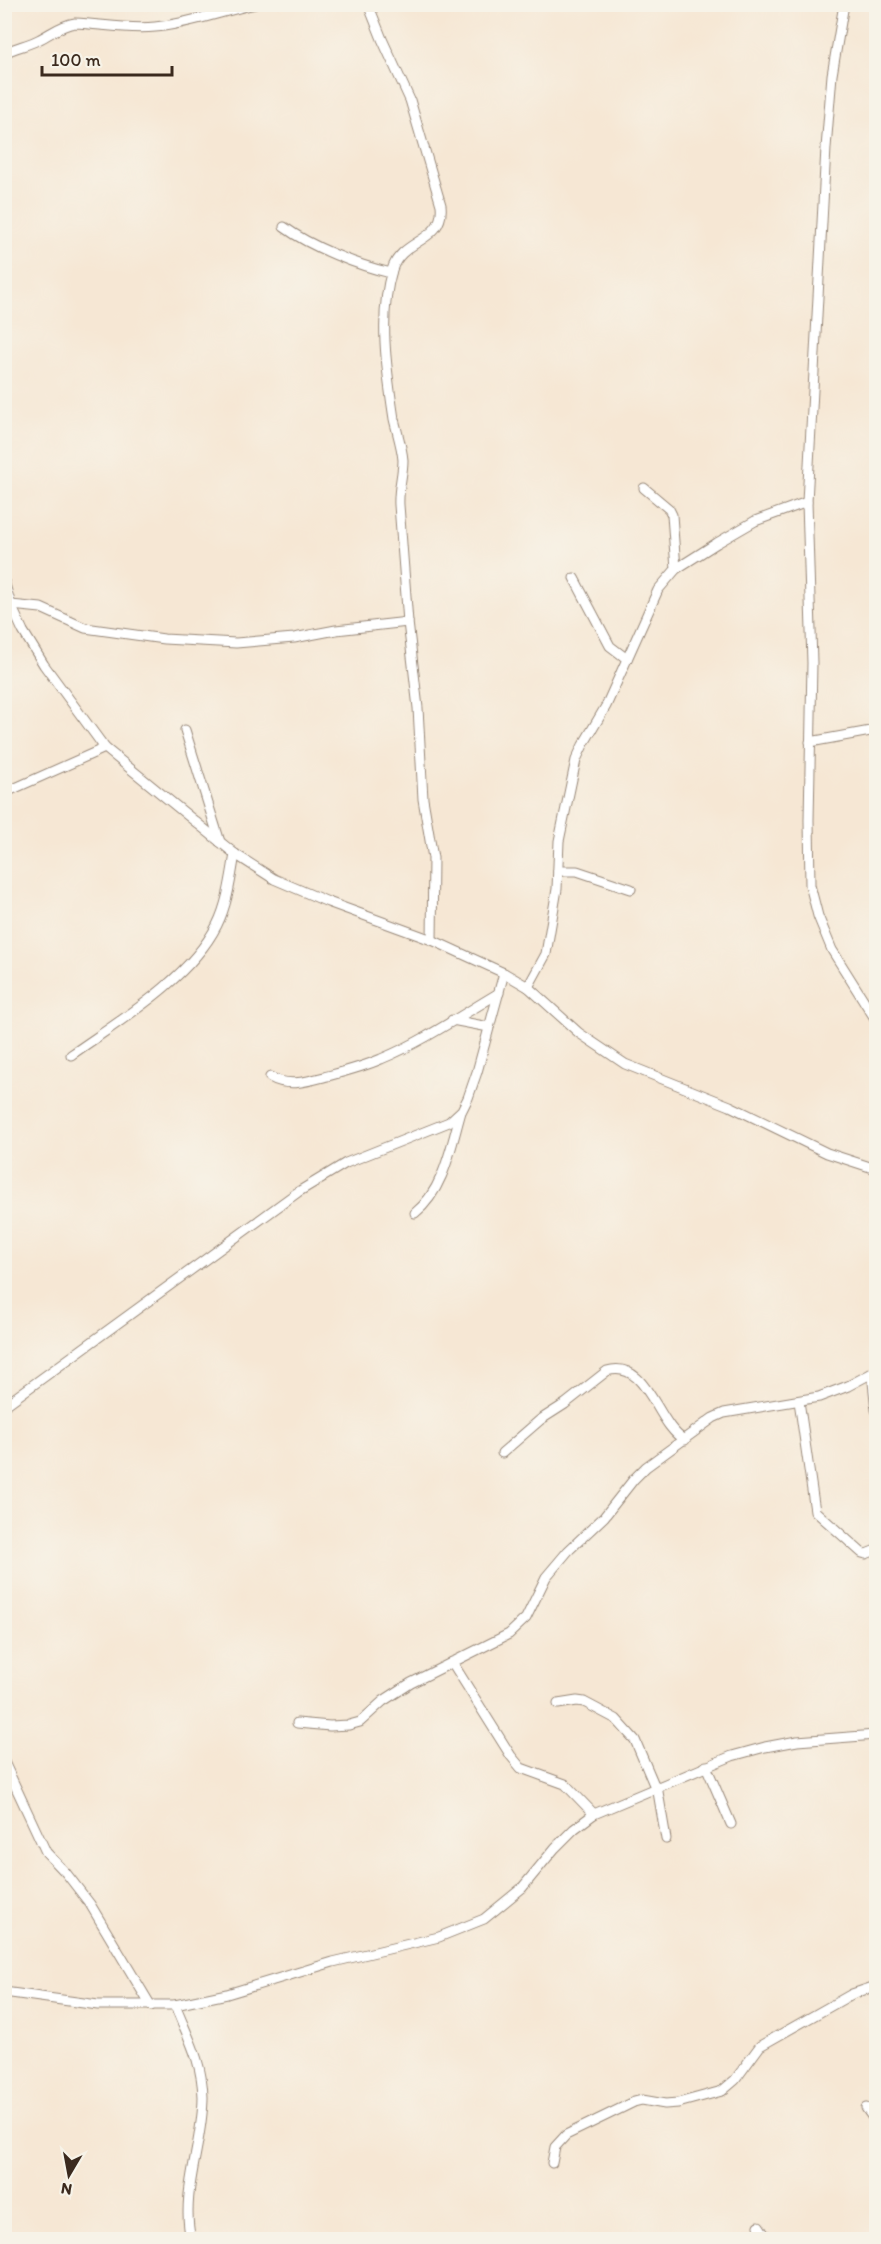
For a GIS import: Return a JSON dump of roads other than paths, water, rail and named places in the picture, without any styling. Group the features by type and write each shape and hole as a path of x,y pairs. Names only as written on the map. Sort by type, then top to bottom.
{"street":[{"path":"4,53 39,40 65,24 75,22 153,27 177,24 255,4"},
{"path":"368,4 410,100 442,214 437,228 407,248 397,259 392,273 385,331 391,396 403,460 398,488 408,622 418,708 423,799 433,858 432,940"},
{"path":"844,4 832,75 826,148 807,502 812,663 810,885 818,916 832,950 876,1020"},
{"path":"284,227 297,237 365,266 392,273"},
{"path":"644,488 669,509 672,516 676,569"},
{"path":"528,987 546,954 557,889 559,841 576,760 606,706 658,590 676,569 755,521 807,502"},
{"path":"574,578 610,646 627,658"},
{"path":"4,581 11,605 23,631 44,665 105,748 234,854 274,879 328,902 432,940 504,973 528,987 579,1033 625,1064 730,1107 827,1153 876,1169"},
{"path":"11,605 41,608 85,628 164,639 236,643 294,638 336,630 408,622"},
{"path":"185,730 220,842"},
{"path":"810,742 876,730"},
{"path":"4,793 105,748"},
{"path":"71,1055 153,997 193,959 207,942 218,923 224,905 234,854"},
{"path":"558,871 577,871 631,889"},
{"path":"415,1213 425,1206 435,1192 477,1072 504,973"},
{"path":"270,1077 290,1084 353,1070 382,1059 499,993"},
{"path":"452,1020 489,1027"},
{"path":"4,1406 298,1192 346,1163 436,1129 449,1122 462,1110"},
{"path":"502,1453 540,1420 565,1404 607,1371 615,1368 629,1372 642,1385 660,1408 676,1436 685,1440"},
{"path":"297,1723 330,1726 360,1722 383,1701 452,1662 509,1634 519,1626 531,1609 546,1577 568,1551 604,1517 634,1479 646,1467 724,1413 819,1397 848,1386 874,1372 876,1410"},
{"path":"799,1401 815,1511 862,1553 866,1554 876,1550"},
{"path":"452,1662 511,1756 521,1768 565,1784 594,1814"},
{"path":"558,1704 584,1702 616,1719 634,1740 656,1787 666,1839"},
{"path":"4,1992 98,2005 175,2005 227,1994 333,1962 439,1937 484,1919 522,1888 555,1848 574,1829 594,1814 706,1766 765,1747 797,1741 876,1735"},
{"path":"4,1762 46,1852 90,1904 151,2006"},
{"path":"706,1766 731,1824"},
{"path":"552,2163 555,2147 566,2135 634,2102 642,2100 665,2104 678,2103 729,2087 760,2046 852,1994 876,1986"},
{"path":"175,2005 197,2054 203,2099 187,2211 191,2240"},
{"path":"866,2108 876,2122"},
{"path":"759,2226 768,2240"},
{"path":"872,2240 876,2235"}]}
